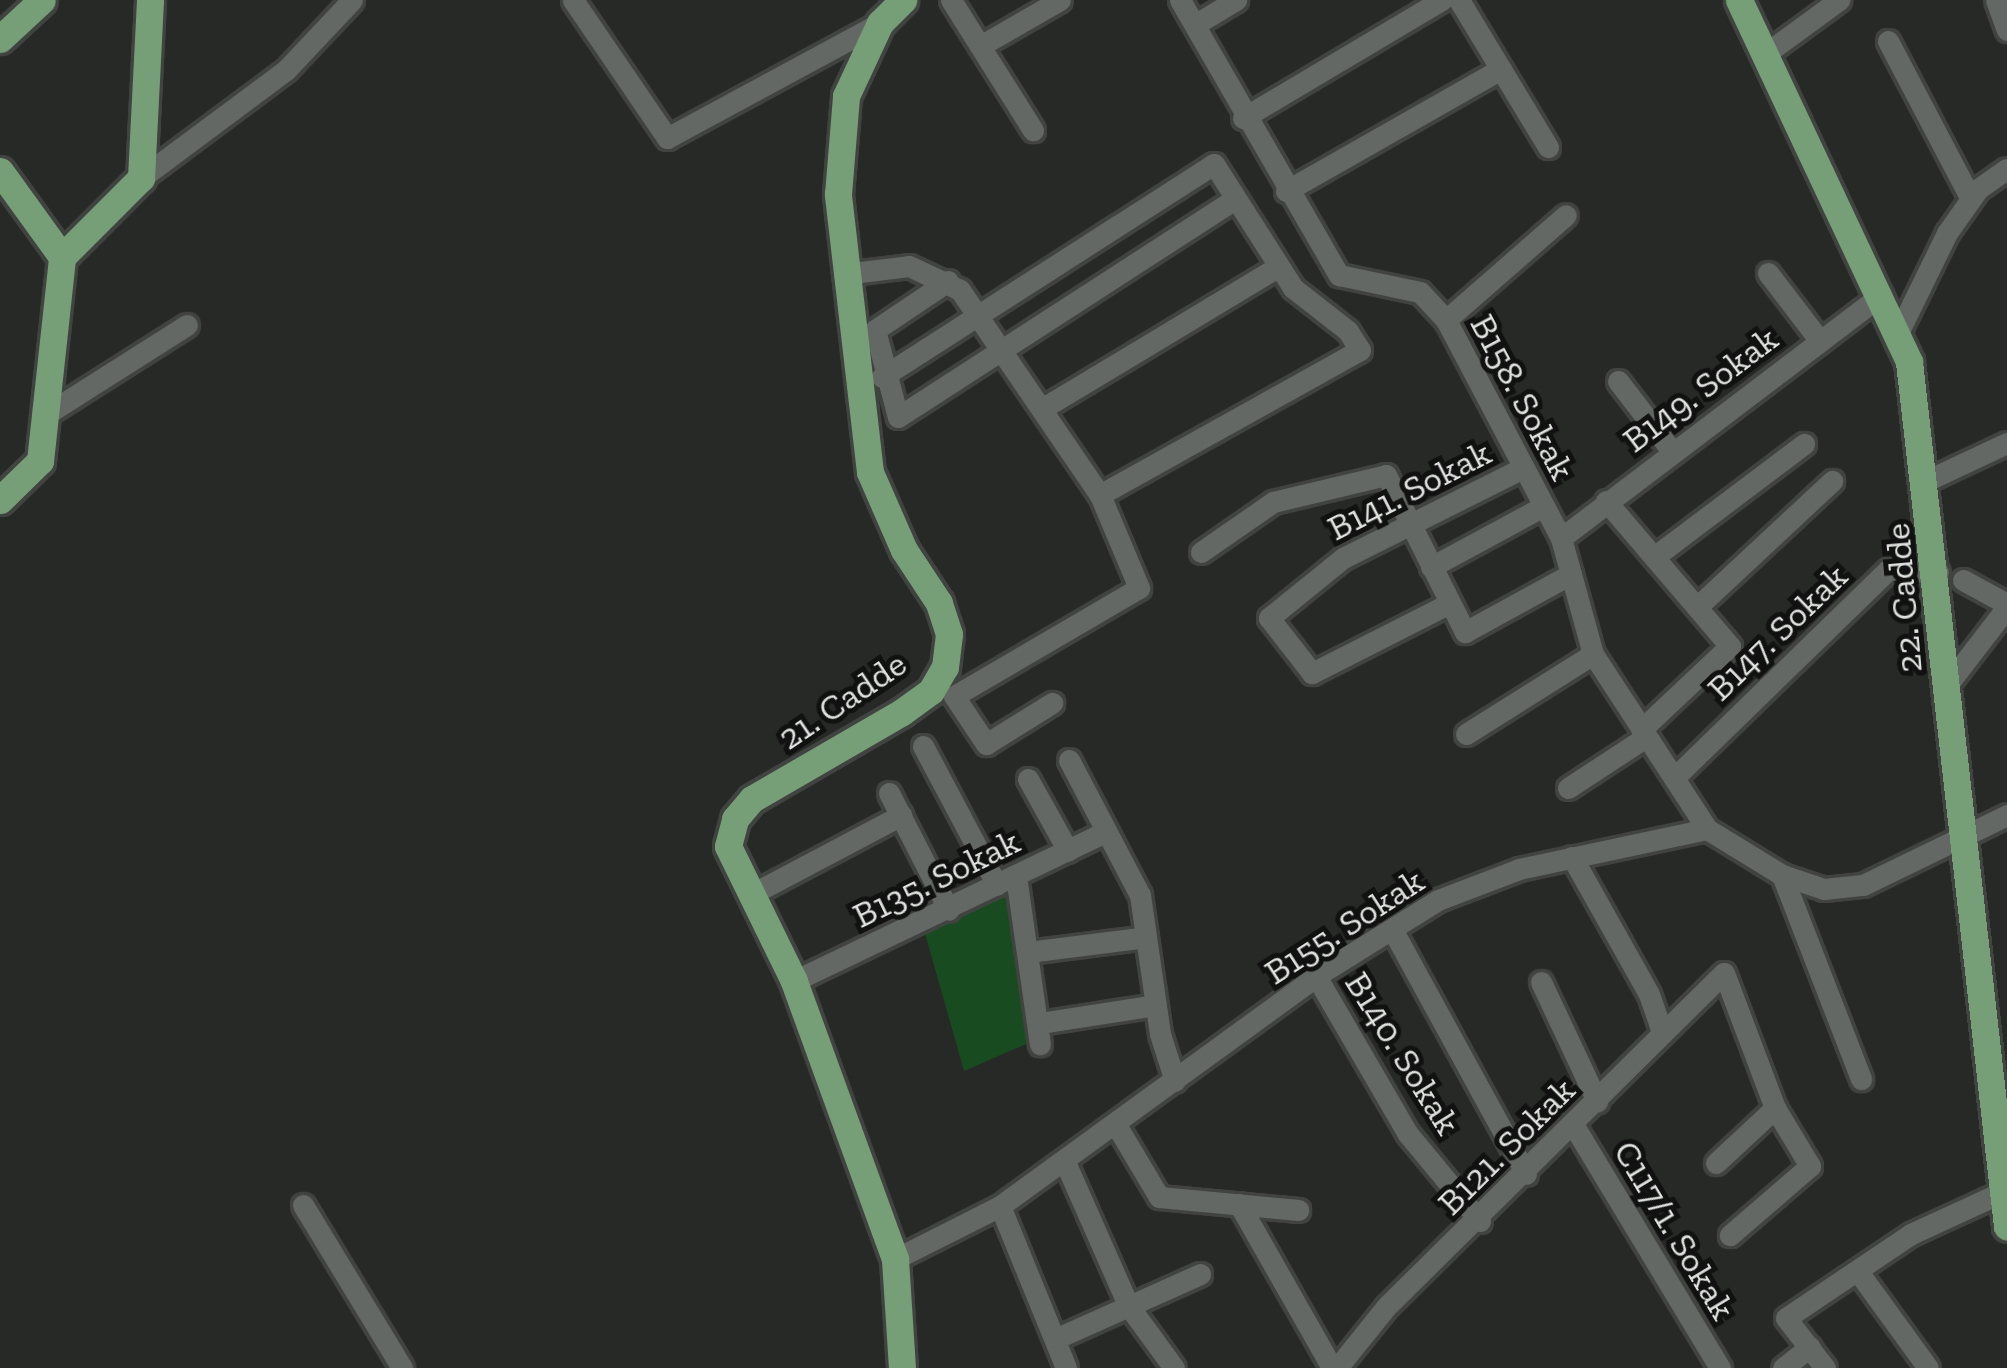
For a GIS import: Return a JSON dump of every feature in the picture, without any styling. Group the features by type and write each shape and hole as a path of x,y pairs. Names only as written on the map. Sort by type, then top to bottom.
{"main road":[{"path":"0,39 42,0"},
{"path":"0,500 40,461 62,257 141,178 150,0"},
{"name":"21. Cadde","path":"902,1368 895,1259 794,981 728,846 735,819 752,799 931,692 945,667 949,634 940,603 904,550 870,472 838,194 846,96 880,23 903,0"},
{"name":"22. Cadde","path":"1739,0 1900,329 1950,576 1947,685 1959,836 2007,1226"},
{"path":"0,171 62,257"}],"street":[{"path":"141,178 286,70 352,0"},
{"path":"573,0 667,138 880,23"},
{"path":"951,0 1033,130"},
{"path":"980,46 1060,0"},
{"name":"B158. Sokak","path":"1180,0 1243,118 1339,275 1420,292 1447,320 1561,538 1593,654 1707,829"},
{"path":"1196,24 1236,0"},
{"path":"1243,118 1442,0"},
{"path":"1459,0 1548,148"},
{"path":"1765,54 1840,0"},
{"path":"1996,0 2007,30"},
{"path":"1888,40 1971,199"},
{"path":"1286,190 1501,69"},
{"path":"882,377 1214,164 1279,266 1360,350 1100,495"},
{"path":"1900,329 1971,199 2007,169"},
{"path":"948,281 875,330 882,377 898,417 1235,199"},
{"path":"1447,320 1566,215"},
{"path":"844,274 909,266 948,281 980,310 1100,495 1139,588 954,696 986,744 1052,703"},
{"path":"1043,408 1279,266"},
{"path":"1768,273 1820,341"},
{"name":"B149. Sokak","path":"1561,538 1881,295"},
{"path":"45,415 187,325"},
{"path":"1618,381 1672,452"},
{"path":"1928,480 2007,443"},
{"path":"1654,557 1804,444"},
{"name":"B141. Sokak","path":"1450,603 1312,673 1269,618 1343,558 1522,468"},
{"path":"1201,552 1273,502 1386,475 1465,632 1571,574"},
{"path":"1697,607 1832,481"},
{"path":"1568,788 1644,734 1730,646 1606,501"},
{"path":"1431,567 1544,506"},
{"name":"B147. Sokak","path":"1676,776 1888,570 1950,576"},
{"path":"1947,685 2007,606 1950,576"},
{"path":"1466,734 1593,654"},
{"path":"922,746 1006,881 1028,952 1040,1033 1156,1005"},
{"path":"1069,760 1140,895 1156,1005 1175,1081"},
{"path":"1028,779 1068,851"},
{"path":"889,793 949,910"},
{"path":"752,894 901,815"},
{"path":"1707,829 1782,875 1824,889 1863,885 2007,815"},
{"name":"B155. Sokak","path":"895,1259 1000,1206 1316,976 1438,900 1572,857 1707,829"},
{"name":"B135. Sokak","path":"794,981 1106,832"},
{"path":"1572,857 1649,994 1662,1032"},
{"path":"1782,875 1861,1079"},
{"path":"1392,929 1526,1174"},
{"path":"1028,952 1146,937"},
{"name":"B121. Sokak","path":"1334,1368 1386,1307 1480,1222 1724,974 1775,1108"},
{"name":"B140. Sokak","path":"1316,976 1408,1134 1480,1222"},
{"path":"1541,982 1598,1101"},
{"path":"1716,1163 1775,1108 1810,1166 1730,1234"},
{"path":"1115,1123 1159,1197 1298,1210"},
{"name":"C117/1. Sokak","path":"1574,1126 1720,1368"},
{"path":"1065,1162 1128,1305 1174,1368"},
{"path":"1825,1368 1786,1318 1911,1234 2000,1193"},
{"path":"1238,1204 1334,1368"},
{"path":"303,1205 402,1368"},
{"path":"1000,1206 1055,1339 1060,1366"},
{"path":"1859,1273 1928,1368"},
{"path":"1055,1339 1200,1274"},
{"path":"1783,1368 1810,1347"}],"green space":[{"path":"1012,890 1033,1041 964,1071 924,930"}]}
